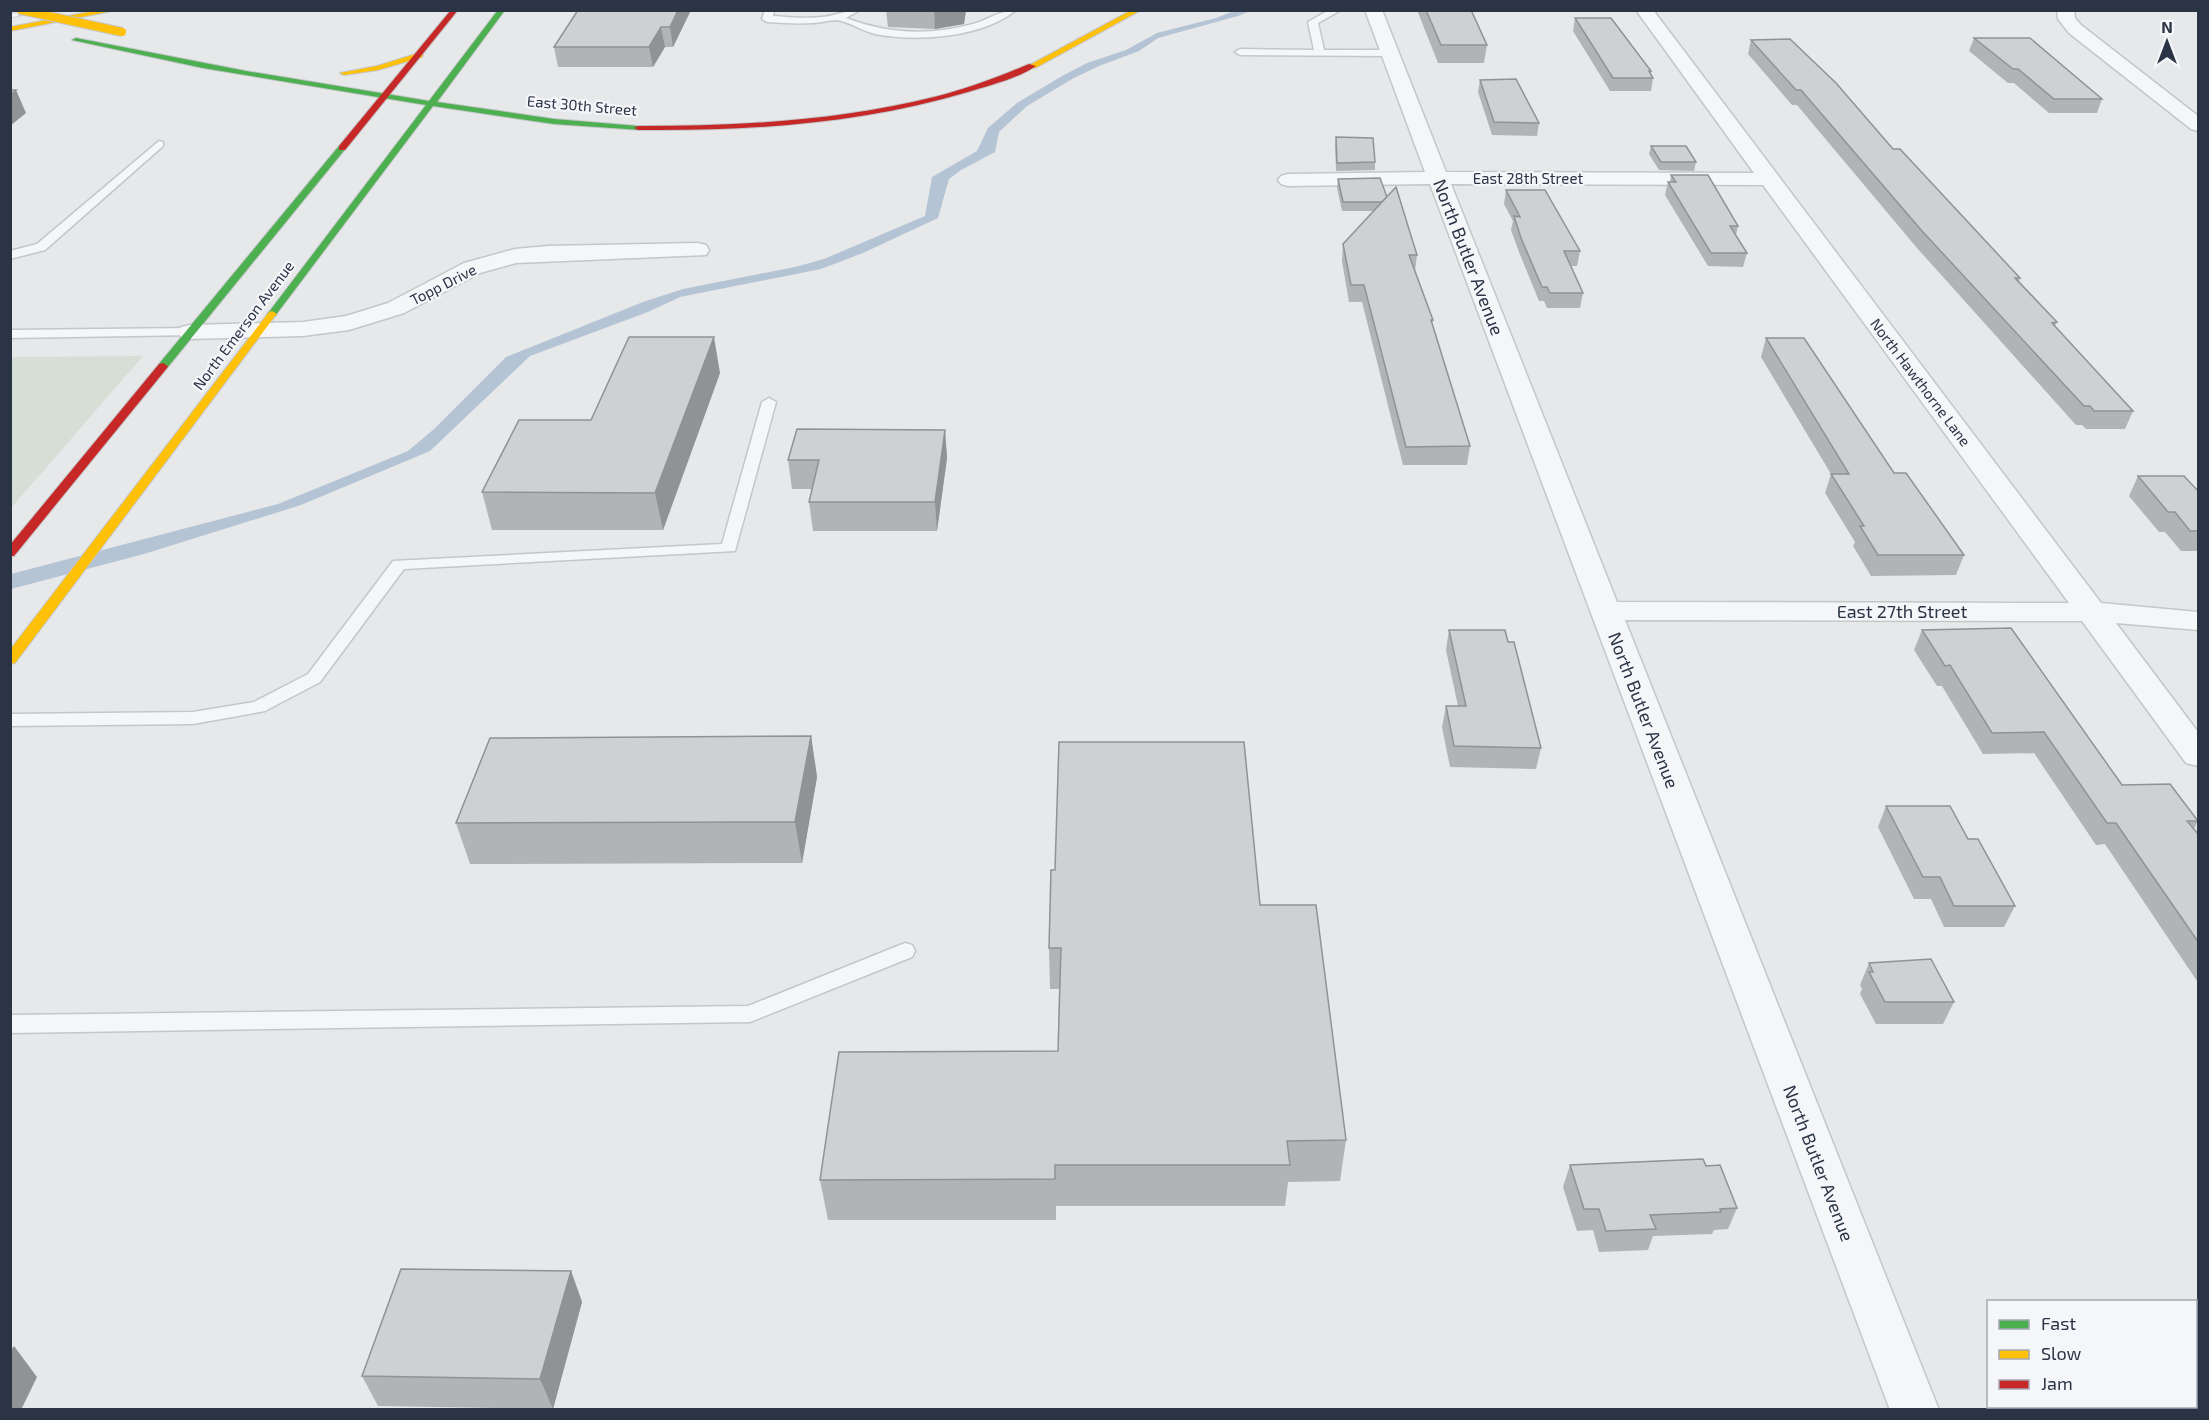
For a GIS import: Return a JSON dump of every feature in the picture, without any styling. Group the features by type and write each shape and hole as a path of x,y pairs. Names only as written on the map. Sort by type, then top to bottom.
{"main road":[{"path":"21,10 127,33"},
{"path":"10,27 114,10"},
{"name":"North Emerson Avenue","path":"10,553 385,96 403,82 419,55 455,10"},
{"name":"North Emerson Avenue","path":"10,660 433,103 439,87 502,10"},
{"name":"East 30th Street","path":"10,27 215,70 555,121 634,127 737,126 831,117 916,102 983,85 1037,64 1098,29 1138,10"},
{"path":"403,82 338,72 387,66 419,55"},
{"path":"439,87 463,90"}],"street":[{"name":"North Butler Avenue","path":"1373,10 1916,1410"},
{"name":"North Hawthorne Lane","path":"1644,10 2199,755"},
{"path":"2065,10 2067,20 2075,29 2199,125"},
{"name":"East 28th Street","path":"1288,180 1769,179"},
{"name":"Topp Drive","path":"190,332 316,328 363,320 396,309 472,268 515,256 698,250"},
{"name":"East 27th Street","path":"1605,611 2094,612 2199,621"}],"lane":[{"path":"770,10 767,19 840,19 875,31 949,33 979,27 1012,10"},
{"path":"840,19 856,10"},
{"path":"1320,53 1313,22 1337,10"},
{"path":"1240,52 1389,53"},
{"path":"10,255 41,247 159,144"},
{"path":"10,333 190,332"},
{"path":"10,720 193,718 259,707 314,678 399,564 729,548 769,402"},
{"path":"10,1024 750,1014 905,951"}],"shaded area":[{"path":"143,356 11,508 11,357"}],"water":[{"path":"1234,11 1250,11 1158,38 1139,51 1072,79 1027,106 999,132 995,152 949,179 938,218 863,253 821,269 680,297 648,312 530,356 430,451 301,505 144,554 11,589 11,574 278,504 408,451 433,430 506,357 643,302 683,289 824,259 925,216 932,177 977,151 988,128 1017,103 1087,63 1126,50 1157,33"}],"building":[{"path":"578,10 678,10 670,27 661,27 649,47 554,47"},
{"path":"1426,10 1471,10 1487,45 1441,45"},
{"path":"1575,18 1611,18 1651,71 1649,71 1653,78 1613,78"},
{"path":"1974,38 2030,38 2102,99 2054,99 2018,69 2013,69"},
{"path":"1790,39 1836,83 1893,149 1900,149 2020,278 2015,278 2057,322 2052,323 2133,411 2094,411 2090,406 2084,406 1922,231 1801,90 1796,90 1751,40"},
{"path":"1516,79 1539,123 1494,122 1480,80"},
{"path":"1336,137 1373,138 1375,162 1337,163"},
{"path":"1651,146 1686,146 1696,162 1661,162"},
{"path":"1671,175 1708,175 1738,226 1730,226 1747,253 1711,253 1668,182 1676,182"},
{"path":"1380,178 1387,197 1382,202 1343,202 1338,179"},
{"path":"1396,187 1417,255 1409,255 1433,320 1431,320 1470,446 1406,447 1364,285 1351,285 1343,244"},
{"path":"1506,190 1545,190 1580,251 1564,251 1583,293 1550,293 1547,287 1542,287 1514,216 1520,217"},
{"path":"629,337 714,337 655,493 482,492 519,420 591,420"},
{"path":"1766,338 1804,338 1894,473 1906,473 1964,555 1878,555 1860,526 1864,526 1831,474 1849,474"},
{"path":"797,429 945,430 935,502 809,502 819,460 788,460"},
{"path":"2138,476 2184,476 2199,492 2199,531 2190,531 2175,512 2168,512"},
{"path":"2011,628 2122,785 2170,784 2198,821 2187,821 2199,835 2199,943 2116,823 2107,823 2044,732 1992,733 1950,665 1945,666 1922,630"},
{"path":"1449,630 1505,630 1508,642 1514,642 1541,748 1454,746 1446,706 1466,706"},
{"path":"811,736 795,822 456,823 490,738"},
{"path":"1059,742 1244,742 1260,905 1316,905 1346,1140 1287,1141 1290,1165 1055,1165 1055,1179 820,1180 839,1052 1058,1051 1061,948 1049,948 1051,870 1055,870"},
{"path":"1886,806 1950,806 1968,839 1978,839 2015,906 1954,906 1940,877 1923,877"},
{"path":"1931,959 1954,1002 1885,1002 1869,972 1873,972 1869,963"},
{"path":"1703,1159 1706,1166 1720,1165 1737,1208 1720,1209 1721,1212 1650,1215 1656,1229 1606,1231 1599,1209 1584,1209 1570,1165"},
{"path":"401,1269 571,1271 540,1379 362,1376"}],"railway":[{"path":"10,16 41,10"}],"traffic: fast":[{"path":"272,314 502,10"},
{"path":"76,40 203,66 373,95 554,121 638,128"},
{"path":"163,366 342,148"}],"traffic: slow":[{"path":"21,10 122,32"},
{"path":"10,29 114,10"},
{"path":"1032,66 1138,10"},
{"path":"344,73 378,68 419,55"},
{"path":"10,660 272,314"}],"traffic: jam":[{"path":"342,148 455,10"},
{"path":"638,128 738,127 839,118 889,110 938,98 985,84 1032,66"},
{"path":"10,553 163,366"}]}
